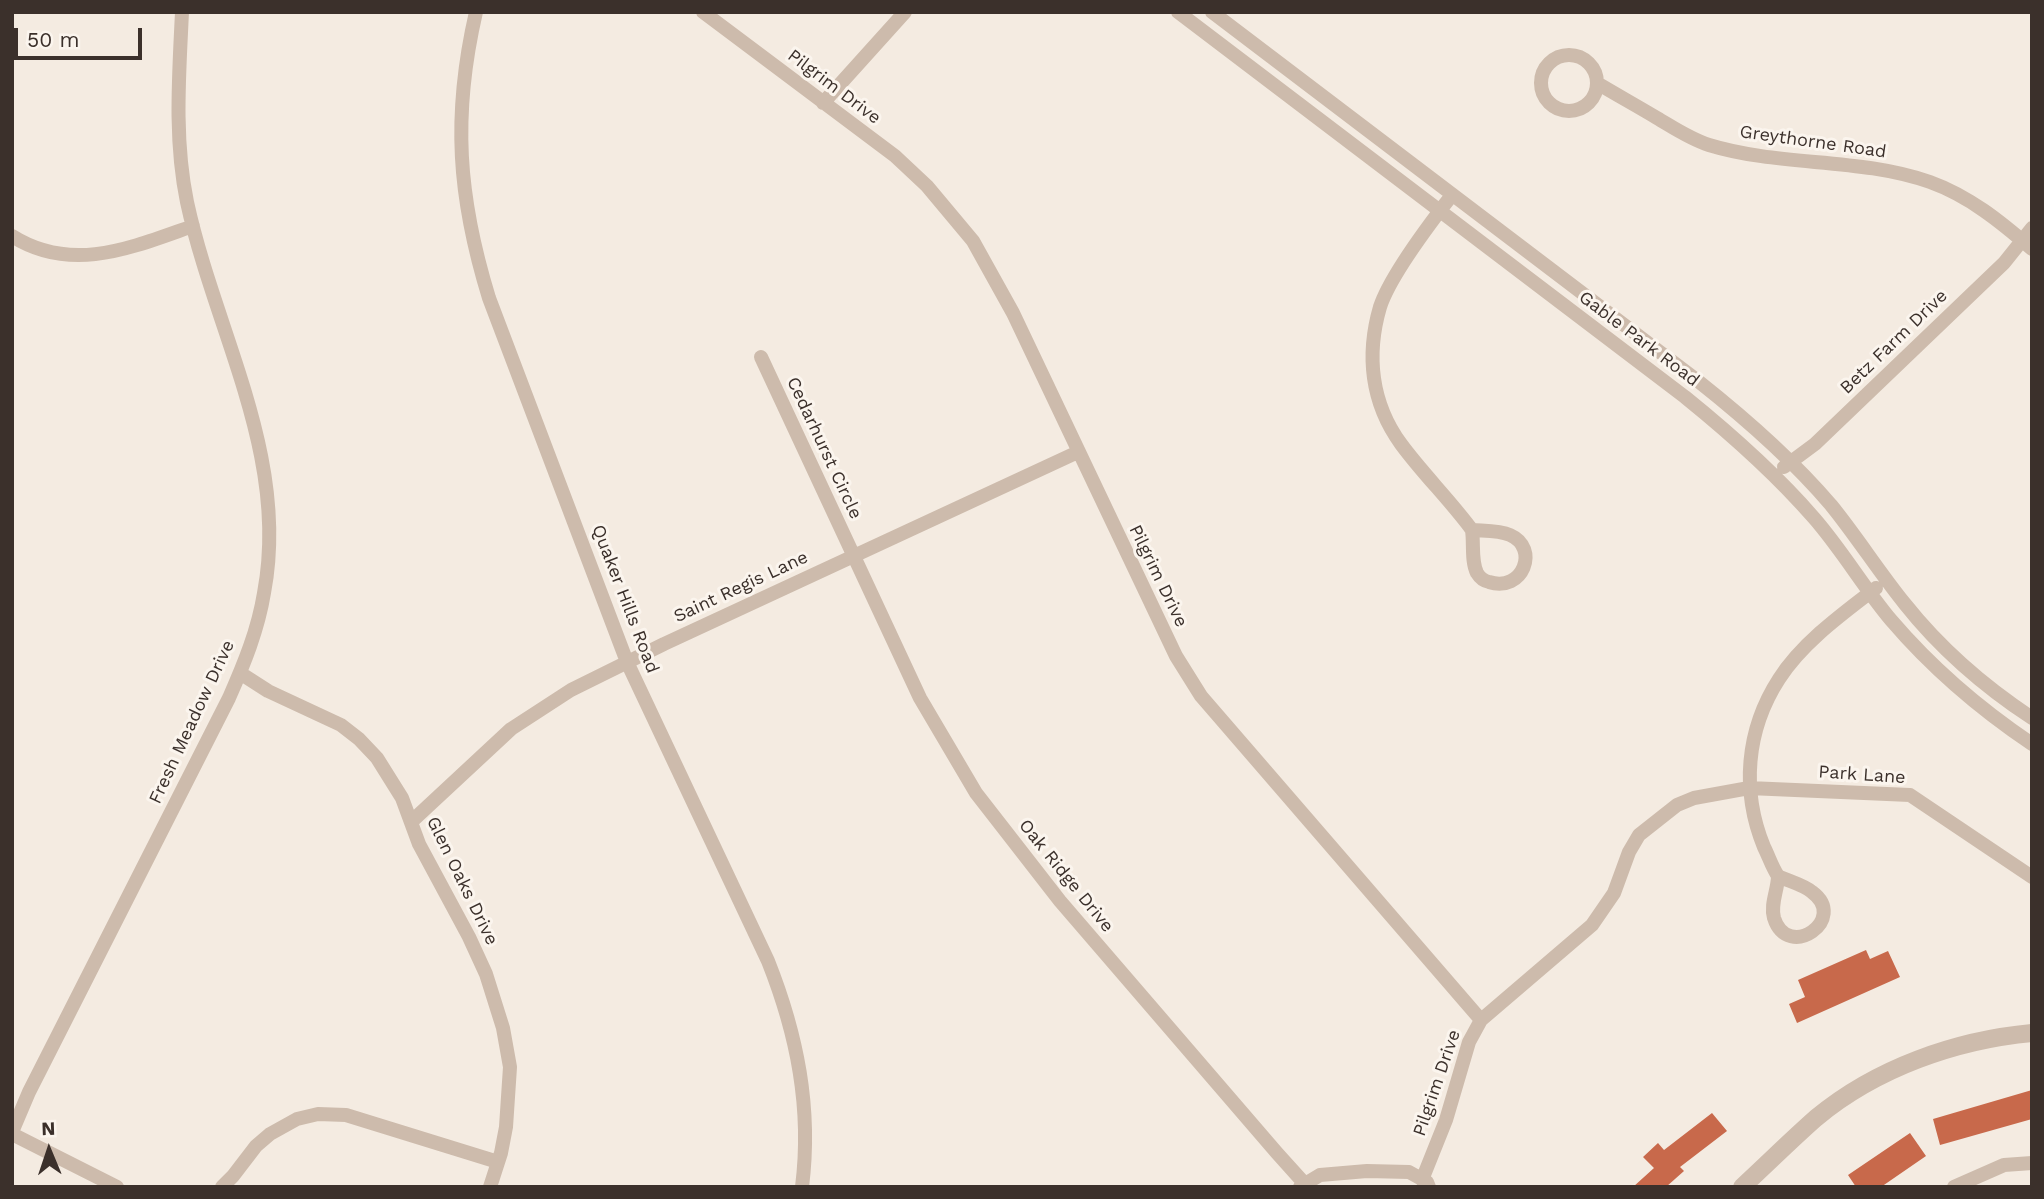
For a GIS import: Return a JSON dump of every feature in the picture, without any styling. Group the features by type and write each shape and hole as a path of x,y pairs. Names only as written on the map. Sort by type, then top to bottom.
{"street":[{"name":"Fresh Meadow Drive","path":"12,1133 29,1092 240,673 255,634 265,590 270,541 268,492 253,419 193,226 183,178 177,127 182,12"},
{"name":"Quaker Hills Road","path":"476,12 467,50 460,133 467,217 477,258 489,298 627,662 781,994 799,1062 804,1103 802,1187"},
{"name":"Pilgrim Drive","path":"703,12 895,156 919,178 973,241 1013,313 1176,656 1201,696 1481,1020 1469,1042 1426,1183"},
{"path":"823,103 905,12"},
{"name":"Gable Park Road","path":"1178,12 1685,397 1739,441 1815,519 1870,593 1914,646 1998,721 2032,744"},
{"name":"Gable Park Road","path":"1212,12 1753,425 1832,506 1929,632 1968,669 2010,704 2032,718"},
{"name":"Greythorne Road","path":"1597,83 1682,134 1707,144 1740,153 1895,172 1929,181 1978,206 2027,244"},
{"path":"1452,195 1392,282 1381,306 1374,338 1372,368 1376,396 1387,423 1401,444 1472,530 1476,573 1483,580 1499,585 1509,583 1520,575 1525,557 1522,545 1512,536 1472,530"},
{"path":"12,236 47,251 84,257 103,255 193,226"},
{"name":"Betz Farm Drive","path":"1775,476 1825,435 2027,244 2032,228"},
{"name":"Cedarhurst Circle","path":"761,357 853,556"},
{"name":"Saint Regis Lane","path":"411,822 511,729 571,690 1079,452"},
{"name":"Oak Ridge Drive","path":"853,556 920,698 976,793 1060,901 1302,1185"},
{"path":"1778,876 1813,892 1821,900 1824,916 1816,930 1800,937 1787,936 1773,914 1778,876 1756,826 1749,788 1749,768 1755,734 1766,702 1780,678 1802,650 1887,580"},
{"name":"Glen Oaks Drive","path":"240,673 268,691 341,724 377,758 391,777 419,844 469,937 486,974 503,1028 510,1067 506,1127 490,1187"},
{"name":"Park Lane","path":"1481,1020 1592,925 1604,912 1614,893 1629,852 1639,835 1677,805 1694,798 1749,788 1910,795 2032,877"},
{"path":"1742,1187 1818,1117 1875,1081 1951,1049 1974,1042 2032,1033"},
{"path":"222,1187 256,1146 270,1134 297,1119 318,1114 346,1115 498,1162"},
{"path":"12,1133 117,1187"},
{"path":"1954,1187 1976,1182 2004,1165 2032,1163"},
{"path":"1302,1185 1320,1175 1367,1171 1409,1172 1426,1183"}],"building":[{"path":"1866,950 1870,959 1888,951 1900,977 1797,1023 1789,1004 1805,997 1798,980"},
{"path":"2032,1090 2032,1119 1940,1145 1933,1119"},
{"path":"1712,1113 1727,1131 1680,1167 1684,1171 1666,1187 1633,1187 1654,1168 1643,1157 1658,1143 1664,1150"},
{"path":"1910,1133 1926,1156 1881,1187 1856,1187 1848,1175"}]}
